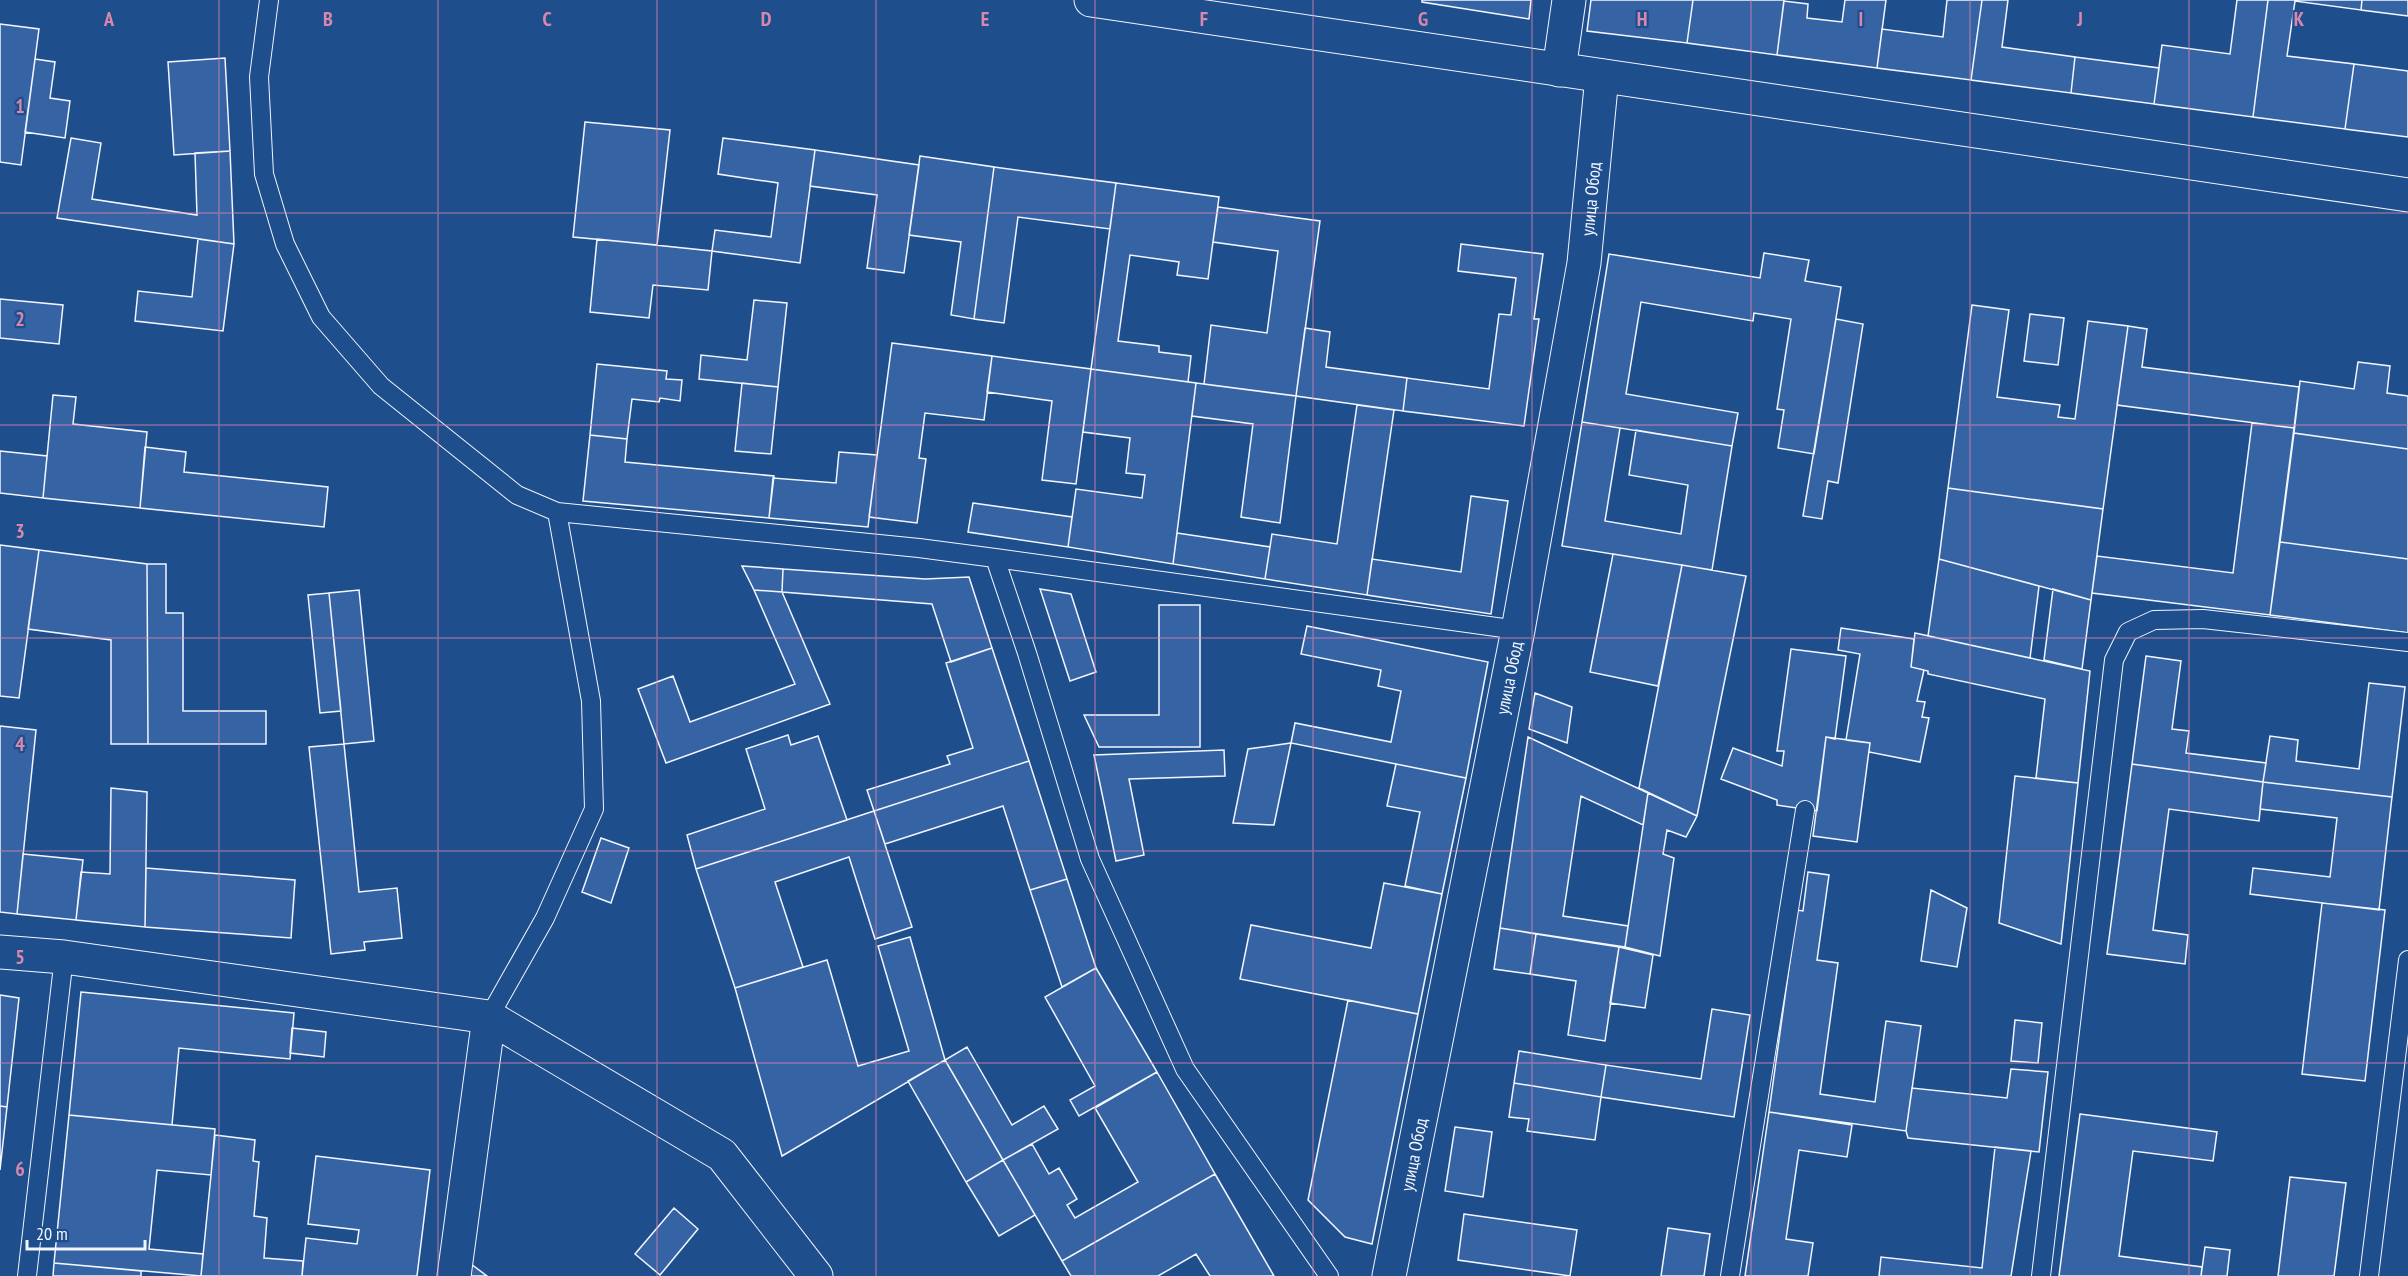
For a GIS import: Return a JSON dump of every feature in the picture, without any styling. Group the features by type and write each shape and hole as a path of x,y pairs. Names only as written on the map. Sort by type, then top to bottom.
{"street":[{"path":"1091,0 2408,195"},
{"path":"1559,70 1569,0"},
{"name":"улица Обод","path":"1389,1276 1518,630 1584,263 1602,76"},
{"path":"0,952 64,957 489,1017 722,1155 816,1276"},
{"path":"454,1276 489,1017"}],"lane":[{"path":"269,0 259,78 264,174 285,244 321,317 381,386 517,495 557,512 919,548 1518,630"},
{"path":"489,1017 545,918 594,810 591,701 557,512"},
{"path":"995,558 1090,859 1185,1069 1329,1276"},
{"path":"2041,1276 2114,660 2128,632 2154,620 2203,619 2408,642"},
{"path":"1730,1276 1805,810"},
{"path":"27,1276 64,957"},
{"path":"2369,1276 2408,960"}],"building":[{"path":"1422,0 1531,0 1529,19 1422,2"},
{"path":"1591,0 1693,0 1687,43 1587,31"},
{"path":"1693,0 1784,0 1777,55 1687,43"},
{"path":"1845,0 1886,0 1877,68 1777,55 1784,1 1808,4 1807,18 1842,22"},
{"path":"1947,0 1982,0 1971,80 1877,68 1882,29 1943,37"},
{"path":"1982,0 2008,0 2002,47 2075,57 2071,93 1971,80"},
{"path":"2237,0 2268,0 2253,117 2154,104 2162,45 2230,54"},
{"path":"2268,0 2362,0 2361,10 2295,1 2287,56 2354,64 2345,129 2253,117"},
{"path":"2362,0 2408,0 2408,16 2361,10"},
{"path":"0,24 39,29 21,165 0,162"},
{"path":"2075,57 2159,68 2154,104 2071,93"},
{"path":"225,58 230,151 174,155 168,62"},
{"path":"35,59 55,62 50,98 70,101 65,138 25,132"},
{"path":"2354,64 2408,71 2408,137 2345,129"},
{"path":"585,122 670,130 657,245 573,237"},
{"path":"71,138 101,143 92,199 197,215 195,153 230,151 234,244 57,218"},
{"path":"723,138 815,150 800,263 712,251 715,230 771,237 778,183 718,174"},
{"path":"815,150 919,165 904,273 867,268 877,195 810,186"},
{"path":"920,156 994,167 974,319 951,315 961,242 909,235"},
{"path":"994,167 1116,183 1110,229 1018,217 1004,323 974,319"},
{"path":"1116,183 1219,197 1208,279 1177,275 1179,262 1130,255 1118,341 1159,346 1159,352 1191,356 1188,382 1091,369"},
{"path":"1218,207 1320,221 1296,396 1204,384 1211,325 1267,333 1278,251 1213,242"},
{"path":"198,239 234,244 223,331 135,321 138,291 192,297"},
{"path":"597,239 712,251 708,290 653,285 649,318 590,312"},
{"path":"1461,244 1543,254 1534,319 1539,319 1524,426 1403,411 1407,378 1489,389 1499,314 1511,315 1516,278 1458,271"},
{"path":"1764,253 1809,260 1805,281 1841,287 1814,454 1778,448 1784,410 1777,409 1791,319 1754,313 1753,321 1641,302 1626,394 1738,413 1732,446 1582,422 1609,254 1760,278"},
{"path":"0,299 63,305 59,344 0,338"},
{"path":"754,300 787,303 778,387 699,379 701,355 747,360"},
{"path":"1972,305 2009,310 1997,397 2060,405 2058,417 2075,419 2088,321 2128,326 2103,509 1948,488"},
{"path":"2030,314 2064,318 2058,365 2024,361"},
{"path":"1836,319 1863,324 1838,483 1828,481 1822,519 1803,516"},
{"path":"2128,326 2147,329 2142,367 2299,387 2294,428 2117,405"},
{"path":"1305,328 1330,332 1326,367 1407,378 1403,411 1296,396"},
{"path":"892,343 992,356 984,420 925,413 919,458 926,459 917,523 869,517"},
{"path":"992,356 1091,369 1076,484 1042,480 1052,401 987,392"},
{"path":"2358,362 2390,366 2387,393 2408,396 2408,449 2294,433 2300,381 2354,389"},
{"path":"597,364 667,371 666,379 682,380 680,401 660,398 659,402 632,399 627,439 590,435"},
{"path":"1091,369 1196,383 1173,564 1068,547 1076,489 1142,498 1145,475 1126,473 1130,438 1083,432"},
{"path":"742,383 778,387 771,454 735,451"},
{"path":"1196,383 1296,396 1280,523 1241,517 1253,424 1192,416"},
{"path":"53,395 76,397 73,424 147,432 140,508 43,498"},
{"path":"1357,405 1394,410 1367,595 1265,579 1272,534 1337,544"},
{"path":"1582,422 1620,428 1605,521 1681,534 1688,485 1629,475 1636,430 1732,446 1712,570 1562,546"},
{"path":"2252,423 2294,428 2270,615 2092,593 2097,556 2233,573"},
{"path":"2294,433 2408,449 2408,559 2280,542"},
{"path":"590,435 627,439 625,462 774,476 769,518 583,501"},
{"path":"145,447 186,452 184,472 328,487 324,527 140,508"},
{"path":"0,451 47,456 43,498 0,493"},
{"path":"839,452 877,455 868,527 769,518 773,478 836,483"},
{"path":"1948,488 2103,509 2091,600 1939,559"},
{"path":"1471,496 1508,501 1491,614 1367,595 1372,559 1461,572"},
{"path":"973,503 1072,517 1068,547 968,532"},
{"path":"1177,533 1270,547 1265,579 1173,564"},
{"path":"2280,542 2408,559 2408,633 2270,615"},
{"path":"0,545 39,550 19,698 0,696"},
{"path":"39,550 147,564 148,744 111,744 111,640 28,629"},
{"path":"1613,554 1682,565 1658,686 1590,672"},
{"path":"1939,559 2039,586 2030,658 1928,636"},
{"path":"147,564 166,564 166,613 183,613 183,711 266,711 266,744 148,744"},
{"path":"1682,565 1746,576 1697,816 1639,788"},
{"path":"742,566 783,569 782,592 754,590"},
{"path":"783,569 925,579 969,577 992,648 951,662 932,604 782,592"},
{"path":"1040,589 1071,594 1096,672 1070,681"},
{"path":"2053,589 2091,600 2082,669 2044,660"},
{"path":"359,590 374,741 344,744 329,593"},
{"path":"754,590 782,592 830,704 666,763 638,689 673,676 690,722 795,684"},
{"path":"329,593 341,711 320,713 308,595"},
{"path":"1159,605 1200,605 1200,747 1099,747 1084,715 1159,715"},
{"path":"1307,626 1488,662 1466,778 1291,743 1295,723 1391,742 1401,691 1378,686 1381,670 1301,654"},
{"path":"1841,628 1914,639 1911,667 1924,670 1917,701 1925,702 1922,717 1929,718 1920,762 1869,752 1870,743 1846,740 1860,654 1838,650"},
{"path":"1915,633 2090,671 2078,783 2036,778 2045,699 1928,674 1928,671 1911,667"},
{"path":"992,648 1029,761 874,811 867,790 950,764 947,756 973,748 946,663"},
{"path":"1791,649 1846,656 1835,739 1826,737 1817,811 1777,805 1777,800 1721,779 1733,748 1782,766 1784,751 1777,751"},
{"path":"2146,656 2181,661 2172,729 2189,731 2186,753 2266,763 2263,782 2132,764"},
{"path":"2369,683 2405,687 2392,797 2263,782 2270,736 2298,740 2296,761 2359,769"},
{"path":"1535,693 1572,707 1567,743 1529,729"},
{"path":"0,726 36,730 17,914 0,912"},
{"path":"788,735 791,745 818,736 847,820 696,869 687,835 765,809 746,749"},
{"path":"1528,737 1648,793 1643,825 1581,796 1563,916 1628,926 1625,947 1500,928"},
{"path":"1826,737 1870,743 1857,842 1813,836"},
{"path":"1291,743 1274,825 1233,823 1248,749"},
{"path":"344,744 359,892 397,888 402,938 364,942 365,950 331,954 309,747"},
{"path":"1224,750 1225,776 1129,779 1144,855 1116,861 1094,755"},
{"path":"1029,761 1067,879 1030,890 1003,806 885,844 874,811"},
{"path":"1396,764 1466,778 1442,894 1405,886 1420,812 1387,806"},
{"path":"2132,764 2263,782 2259,821 2169,809 2153,930 2188,935 2185,964 2107,954"},
{"path":"2015,776 2078,783 2061,944 1999,923"},
{"path":"2263,782 2392,797 2379,910 2250,894 2253,868 2330,877 2337,818 2260,809"},
{"path":"111,788 147,792 145,927 76,920 81,872 110,874"},
{"path":"1648,793 1697,816 1686,837 1667,830 1663,854 1674,858 1660,956 1625,947"},
{"path":"874,811 912,927 875,939 849,857 775,882 803,967 735,988 696,869"},
{"path":"601,838 629,848 611,903 582,892"},
{"path":"23,854 83,860 76,920 17,914"},
{"path":"146,868 295,880 291,938 145,927"},
{"path":"1808,872 1829,875 1817,960 1838,963 1820,1094 1875,1102 1886,1021 1921,1026 1906,1131 1769,1112 1797,910 1803,911"},
{"path":"1067,879 1096,968 1062,987 1030,890"},
{"path":"1384,883 1442,894 1418,1014 1240,979 1251,925 1371,948"},
{"path":"1931,890 1967,908 1957,967 1921,961"},
{"path":"2322,903 2385,910 2365,1081 2302,1074"},
{"path":"1500,928 1536,934 1530,974 1494,969"},
{"path":"1536,934 1619,947 1605,1041 1568,1035 1576,981 1530,974"},
{"path":"910,937 945,1060 782,1156 735,988 827,960 858,1066 909,1051 878,946"},
{"path":"1619,947 1653,955 1645,1008 1610,1003"},
{"path":"1096,968 1157,1072 1079,1116 1070,1100 1095,1086 1045,997"},
{"path":"81,992 294,1013 290,1059 179,1048 172,1125 69,1115"},
{"path":"0,995 19,998 7,1107 0,1106"},
{"path":"1348,1000 1418,1014 1372,1244 1345,1237 1308,1200"},
{"path":"1712,1009 1750,1015 1734,1117 1601,1097 1606,1065 1701,1079"},
{"path":"2015,1020 2042,1023 2038,1063 2011,1061"},
{"path":"292,1028 326,1032 324,1057 290,1053"},
{"path":"967,1047 1012,1125 1044,1106 1058,1129 1003,1160 945,1060"},
{"path":"1519,1051 1606,1065 1601,1097 1514,1083"},
{"path":"945,1060 1003,1160 966,1182 908,1081"},
{"path":"2011,1069 2048,1072 2039,1152 1908,1138 1906,1131 1912,1088 2007,1098"},
{"path":"1157,1072 1215,1174 1062,1261 1003,1160 1032,1144 1049,1174 1059,1168 1077,1199 1067,1205 1075,1218 1138,1182 1095,1108"},
{"path":"1514,1083 1601,1097 1595,1140 1527,1131 1529,1119 1509,1117"},
{"path":"0,1106 7,1107 0,1170"},
{"path":"1769,1112 1852,1125 1847,1157 1799,1150 1786,1239 1813,1243 1808,1276 1745,1276"},
{"path":"2080,1114 2217,1132 2213,1161 2133,1151 2119,1256 2202,1267 2201,1276 2059,1276"},
{"path":"69,1115 215,1129 211,1175 157,1170 149,1249 203,1254 201,1276 54,1263"},
{"path":"1455,1127 1492,1132 1483,1197 1445,1191"},
{"path":"215,1135 255,1140 253,1161 259,1162 254,1216 267,1218 264,1258 303,1261 302,1276 201,1276"},
{"path":"1995,1147 2031,1151 2011,1276 1879,1276 1881,1257 1982,1268"},
{"path":"316,1156 430,1170 417,1276 302,1276 306,1238 357,1244 359,1230 308,1224"},
{"path":"1003,1160 1035,1215 999,1236 966,1182"},
{"path":"1215,1174 1274,1276 1210,1276 1196,1254 1158,1276 1071,1276 1062,1261"},
{"path":"2290,1177 2346,1183 2334,1276 2278,1276"},
{"path":"674,1208 698,1229 660,1275 635,1254"},
{"path":"1464,1214 1577,1230 1570,1276 1458,1260"},
{"path":"1668,1228 1710,1234 1704,1276 1661,1276"},
{"path":"2205,1247 2230,1250 2227,1276 2201,1276"},
{"path":"467,1261 487,1276 465,1276"},
{"path":"54,1263 141,1271 141,1276 53,1276"}]}
